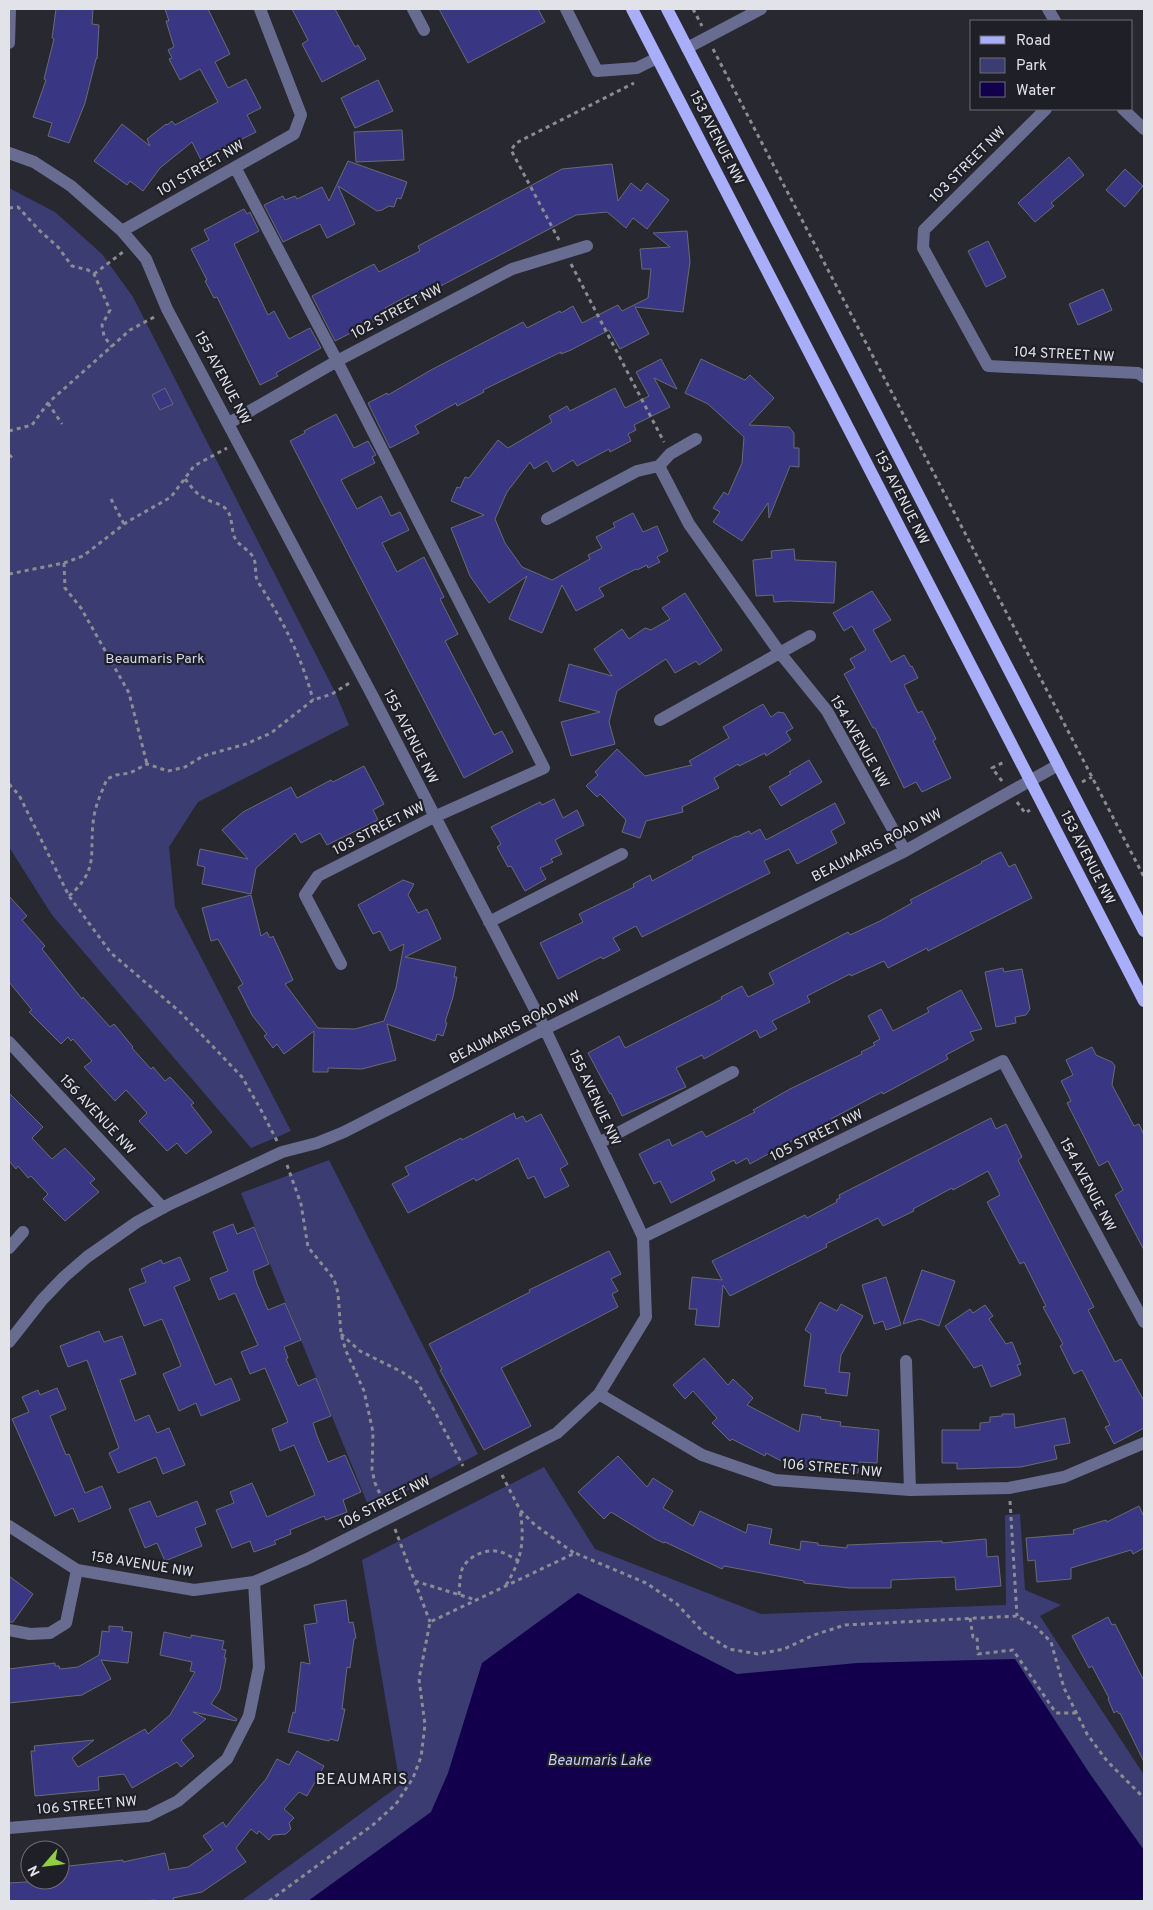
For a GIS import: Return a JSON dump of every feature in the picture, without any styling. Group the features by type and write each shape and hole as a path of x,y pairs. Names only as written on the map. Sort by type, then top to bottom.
{"main road":[{"name":"153 AVENUE NW","path":"632,9 1144,1001"},
{"name":"153 AVENUE NW","path":"667,9 1144,931"}],"street":[{"path":"9,42 10,9"},
{"name":"101 STREET NW","path":"122,231 294,134 301,115 260,9"},
{"path":"412,9 424,30"},
{"path":"566,9 598,71 637,68 657,58"},
{"path":"688,48 761,9"},
{"path":"1048,9 1055,20"},
{"name":"103 STREET NW","path":"988,366 923,248 924,230 1045,110"},
{"path":"1124,110 1144,129"},
{"name":"155 AVENUE NW","path":"9,154 34,162 71,186 122,231 146,259 167,309 362,676 545,1029 644,1237 646,1317 600,1394"},
{"path":"235,167 337,361"},
{"name":"102 STREET NW","path":"228,423 337,361 512,269 587,246"},
{"name":"103 STREET NW","path":"337,361 544,768 434,817 318,876 306,895 341,964"},
{"name":"104 STREET NW","path":"988,366 1141,375"},
{"path":"548,519 637,471 658,466 670,454 696,439"},
{"name":"154 AVENUE NW","path":"658,466 689,524 780,652 827,711 905,851"},
{"path":"660,720 810,636"},
{"name":"BEAUMARIS ROAD NW","path":"11,1335 42,1300 87,1257 112,1238 163,1208 282,1152 317,1144 344,1132 545,1029 905,851 1058,765"},
{"path":"488,922 622,854"},
{"name":"156 AVENUE NW","path":"9,1042 163,1208"},
{"name":"154 AVENUE NW","path":"1003,1061 1144,1322"},
{"name":"105 STREET NW","path":"644,1237 1003,1061"},
{"path":"599,1144 732,1072"},
{"path":"9,1248 22,1232"},
{"path":"906,1360 910,1490"},
{"name":"106 STREET NW","path":"9,1828 148,1816 178,1801 227,1759 249,1716 259,1667 254,1582 307,1559 558,1433 600,1394 702,1455 775,1480 910,1490 1009,1488 1064,1477 1144,1443"},
{"name":"158 AVENUE NW","path":"9,1526 77,1570 194,1590 254,1582"},
{"path":"9,1630 30,1634 50,1633 66,1623 77,1570"}],"path":[{"path":"693,9 726,76 743,104 755,130 802,216 1144,878"},
{"path":"9,208 18,207 40,232 58,247 72,266 88,270 94,274 110,310 102,325 104,336 112,347"},
{"path":"94,274 134,244"},
{"path":"9,431 32,425 48,403 130,330 167,309"},
{"path":"48,403 62,424"},
{"path":"9,574 64,563 83,556 124,524 171,497 194,466 238,442"},
{"path":"9,455 13,458"},
{"path":"185,479 196,493 224,507 230,516 236,539 254,559 256,580 268,596 292,640 313,700"},
{"path":"111,499 124,524"},
{"path":"64,563 65,588 81,608 129,692 147,764"},
{"path":"70,896 87,877 92,864 94,815 107,779 116,775 130,773 147,764 168,771 185,768 203,756 246,744 271,733 313,700 332,694 362,676"},
{"path":"1062,733 1068,730"},
{"path":"1080,783 1092,777"},
{"path":"9,784 20,795 70,896 112,954 179,1011 242,1077 261,1110 282,1152 299,1198 308,1247 334,1279 338,1293 341,1334 346,1351 364,1391 373,1432 372,1470 375,1483 430,1622 419,1679 425,1725 421,1757 413,1778 396,1804 374,1824 270,1901"},
{"path":"341,1334 360,1351 402,1372 417,1382 434,1410 468,1477"},
{"path":"496,1463 520,1510 535,1525 575,1553 646,1583 676,1604 703,1632 729,1650 758,1654 784,1649 814,1635 844,1625 1017,1616 1036,1627 1051,1642 1064,1688 1087,1734 1106,1762 1144,1798"},
{"path":"1009,1488 1017,1616"},
{"path":"506,1586 519,1561 523,1529 520,1510"},
{"path":"459,1595 460,1578 463,1568 477,1555 485,1551 502,1552 519,1561"},
{"path":"430,1622 575,1553"},
{"path":"414,1581 477,1600"},
{"path":"970,1618 973,1637 977,1637 978,1654 1013,1650 1056,1713 1076,1713"}],"green space":[{"name":"Beaumaris Park","path":"9,188 55,212 102,254 133,297 335,692 349,725 198,802 169,847 175,907 291,1131 251,1148 52,915 9,847"},
{"path":"329,1160 478,1454 370,1510 241,1193"},
{"name":"Beaumaris Lake","path":"544,1467 595,1549 761,1614 1006,1605 1005,1515 1020,1514 1025,1590 1061,1605 1040,1616 1144,1775 1144,1901 241,1901 400,1785 362,1560"}],"water":[{"name":"Beaumaris Lake","path":"578,1593 737,1674 857,1663 1015,1659 1090,1774 1144,1850 1144,1901 308,1901 431,1812 448,1773 482,1663"}],"building":[{"path":"56,9 93,9 92,24 99,25 97,59 85,103 69,143 48,136 52,123 33,117 46,80 44,79 54,39 52,38"},
{"path":"165,9 208,9 230,54 215,62 228,88 246,79 261,108 247,115 256,132 201,160 192,142 160,168 143,191 130,181 127,185 94,161 122,124 150,146 147,139 166,124 172,121 175,125 218,102 200,69 180,80 169,59 172,58 168,50 174,47 166,21 169,21"},
{"path":"292,9 335,9 355,47 358,45 366,59 322,82 302,44 308,40"},
{"path":"439,9 538,9 545,22 468,63"},
{"path":"378,80 393,111 355,128 341,98"},
{"path":"402,130 404,160 356,162 354,132"},
{"path":"1069,157 1084,175 1051,203 1054,206 1035,222 1018,203"},
{"path":"348,161 407,182 401,199 397,198 394,207 389,206 377,211 338,186 355,224 327,238 320,224 283,242 264,205 283,196 285,200 295,196 297,199 322,187 329,201"},
{"path":"612,164 618,201 631,183 641,191 647,183 669,200 647,229 633,218 626,228 607,212 576,215 412,301 409,295 385,308 388,314 335,341 312,296 374,264 379,272 420,251 418,246 562,169"},
{"path":"1125,169 1143,186 1125,207 1106,190"},
{"path":"244,209 247,214 250,212 259,231 234,244 268,315 274,311 289,339 310,328 321,348 276,373 278,376 260,385 217,297 214,298 205,281 207,280 191,249 209,240 204,230"},
{"path":"687,231 690,262 683,312 635,307 649,334 620,349 609,330 571,350 561,354 561,352 483,390 484,392 457,406 456,403 415,426 419,433 390,448 368,403 387,393 388,395 431,370 523,322 527,328 573,306 582,323 618,305 622,311 648,298 651,269 642,269 640,249 670,247 653,233"},
{"path":"988,241 1006,277 986,287 968,251"},
{"path":"1103,289 1112,310 1078,325 1069,304"},
{"path":"661,359 677,389 654,378 670,407 634,425 636,430 628,434 631,441 610,452 609,449 577,466 573,460 553,472 547,461 534,469 530,462 507,492 495,519 505,543 522,567 552,580 590,559 588,555 602,548 596,537 615,527 613,523 633,513 643,532 657,526 668,551 657,557 660,562 648,568 647,565 636,569 599,588 604,596 576,611 562,585 542,633 509,619 527,576 489,603 470,576 451,528 484,515 451,501 457,487 460,488 465,477 469,478 498,440 508,448 552,422 549,416 567,406 570,411 615,388 625,408 649,396 636,372"},
{"path":"701,359 745,380 750,375 774,398 749,425 789,427 794,433 794,448 799,448 799,467 790,466 769,518 768,503 742,541 713,522 720,512 713,508 724,492 728,495 742,463 744,437 708,404 685,393"},
{"path":"165,388 173,404 160,410 152,395"},
{"path":"336,414 354,448 368,441 376,455 372,457 375,463 341,480 357,509 381,496 391,516 400,512 409,530 382,543 397,572 424,557 444,597 440,599 458,634 445,641 494,735 502,731 513,752 464,778 290,441 305,433 304,431"},
{"path":"794,549 795,560 836,562 834,603 774,602 773,595 756,596 753,560 772,558 771,551"},
{"path":"872,591 891,620 873,630 891,662 904,655 912,666 918,678 904,685 918,713 922,711 936,739 933,741 951,778 922,792 916,782 904,788 875,728 873,728 844,674 855,668 850,659 866,650 852,626 844,631 833,613"},
{"path":"685,593 722,650 699,665 696,661 675,673 666,659 617,691 609,722 615,744 571,756 561,722 600,712 559,701 569,664 612,676 594,649 622,629 629,639 645,628 651,630 670,619 662,608"},
{"path":"763,704 771,717 778,712 784,713 793,728 786,732 791,740 766,756 765,753 739,766 738,764 714,778 719,788 682,807 683,812 646,821 640,838 622,832 626,820 600,794 597,797 586,786 598,775 595,772 617,749 645,776 692,765 689,761 729,738 723,727"},
{"path":"809,760 822,782 781,806 769,787 791,774 789,772"},
{"path":"364,766 384,804 373,810 378,820 327,845 320,833 301,843 295,833 256,868 251,894 202,884 205,867 197,865 200,849 248,859 222,830 243,812 291,787 297,798 331,780 333,782"},
{"path":"554,799 563,818 577,810 584,825 555,840 562,854 551,859 553,862 540,868 546,879 525,891 511,866 508,867 497,847 501,844 491,827 540,802 542,805"},
{"path":"835,803 845,823 831,831 837,843 797,864 789,849 764,861 770,873 642,937 636,926 613,938 620,950 603,959 601,957 558,979 540,943 583,922 579,914 634,887 633,884 650,875 652,881 693,859 692,857 736,836 749,831 751,834 760,829 766,840"},
{"path":"1001,852 1009,867 1015,864 1032,898 928,951 927,948 888,968 884,961 851,976 850,974 807,996 810,1002 772,1021 777,1029 760,1038 756,1030 704,1059 702,1055 676,1068 686,1087 622,1116 588,1053 619,1036 625,1048 722,999 721,997 742,986 748,997 774,984 769,973 848,932 850,935 880,921 912,903 910,900"},
{"path":"403,880 414,884 408,895 418,913 427,909 441,939 405,957 456,967 454,977 457,977 443,1036 437,1034 435,1041 387,1024 396,1060 362,1069 328,1068 328,1072 313,1072 314,1031 284,1054 277,1044 273,1048 264,1036 267,1034 252,1015 238,987 243,984 218,939 211,941 202,908 251,895 261,936 267,932 270,938 273,936 293,980 285,984 318,1028 355,1029 384,1021 396,988 404,944 390,951 380,931 373,934 358,905"},
{"path":"9,896 27,916 22,920 45,946 42,949 82,999 83,997 110,1027 114,1024 151,1069 153,1067 165,1081 170,1077 194,1103 191,1105 212,1132 186,1154 177,1143 167,1151 139,1121 147,1113 126,1090 115,1101 84,1067 92,1061 73,1039 71,1041 68,1037 61,1044 29,1012 32,1010 9,982"},
{"path":"1003,968 1004,972 1022,969 1030,1009 1026,1015 1015,1017 1016,1023 996,1027 985,972"},
{"path":"961,990 982,1029 970,1032 974,1040 946,1055 948,1059 831,1119 833,1122 811,1133 810,1131 750,1164 747,1158 736,1164 734,1160 711,1172 715,1180 671,1203 660,1181 654,1184 639,1154 669,1139 672,1146 702,1131 706,1137 755,1112 753,1110 790,1089 862,1054 861,1052 875,1045 873,1043 880,1039 868,1016 881,1009 893,1031 929,1012 927,1008"},
{"path":"1092,1047 1096,1055 1112,1062 1115,1066 1112,1085 1134,1126 1139,1124 1144,1135 1144,1250 1115,1195 1123,1190 1108,1161 1099,1166 1067,1103 1071,1101 1061,1081 1073,1075 1066,1060"},
{"path":"9,1093 43,1127 32,1138 52,1159 65,1148 95,1179 90,1183 99,1192 65,1221 43,1199 48,1194 31,1176 28,1178 18,1166 16,1169 9,1161"},
{"path":"514,1113 516,1119 523,1116 526,1122 541,1114 568,1164 560,1169 569,1186 545,1198 534,1176 528,1179 518,1158 476,1181 474,1178 408,1213 392,1184 409,1175 405,1167"},
{"path":"991,1118 996,1129 1006,1124 1022,1157 1018,1160 1094,1307 1088,1310 1115,1362 1121,1359 1144,1401 1144,1428 1114,1444 1105,1427 1110,1425 1082,1370 1074,1374 1060,1346 1063,1344 1043,1307 1046,1306 1024,1262 1020,1264 987,1202 1000,1195 988,1171 953,1190 952,1188 913,1209 914,1211 883,1226 878,1218 826,1244 827,1247 730,1296 723,1285 719,1327 695,1325 697,1309 689,1309 692,1277 722,1280 712,1261 805,1215 807,1218 837,1202 836,1200 840,1198 839,1195"},
{"path":"233,1224 237,1234 254,1227 269,1264 253,1271 257,1284 268,1310 285,1303 301,1340 284,1347 288,1358 286,1359 298,1386 316,1378 331,1416 313,1423 317,1436 328,1462 345,1455 361,1492 343,1500 347,1512 326,1520 324,1516 290,1530 291,1534 274,1541 276,1544 254,1552 250,1541 232,1548 216,1510 234,1503 230,1492 252,1483 267,1517 315,1495 294,1445 280,1451 272,1429 288,1422 265,1368 250,1374 241,1352 258,1345 235,1293 219,1300 210,1278 228,1271 213,1232"},
{"path":"609,1251 621,1274 611,1279 618,1291 612,1294 618,1307 501,1368 531,1426 484,1450 440,1370 442,1369 429,1344 530,1292 529,1290"},
{"path":"180,1257 190,1280 174,1287 215,1385 231,1378 240,1400 201,1416 196,1403 179,1411 163,1374 181,1366 172,1343 162,1319 144,1326 129,1289 146,1282 141,1269 161,1260 163,1264"},
{"path":"922,1270 955,1281 939,1326 920,1319 903,1324"},
{"path":"886,1277 901,1325 886,1330 883,1321 874,1324 862,1285"},
{"path":"820,1302 837,1311 841,1304 863,1316 841,1355 839,1372 850,1373 847,1396 825,1393 826,1389 804,1386 811,1334 805,1330"},
{"path":"985,1305 993,1316 989,1319 1006,1344 1012,1342 1021,1364 1017,1365 1021,1375 991,1387 982,1365 974,1368 945,1326 970,1309 973,1313"},
{"path":"99,1331 104,1342 122,1336 136,1374 120,1380 135,1421 149,1415 157,1433 169,1428 185,1465 163,1474 156,1457 118,1473 109,1453 119,1448 87,1360 68,1367 60,1346"},
{"path":"704,1358 728,1385 733,1379 753,1398 747,1405 799,1432 802,1414 841,1422 840,1426 879,1430 877,1463 859,1462 858,1473 840,1472 841,1464 815,1460 813,1468 787,1464 766,1453 765,1456 732,1439 730,1441 712,1423 717,1418 693,1391 685,1399 673,1385"},
{"path":"57,1388 66,1409 50,1416 66,1455 69,1454 85,1493 102,1486 111,1508 79,1522 73,1508 55,1516 12,1419 29,1412 22,1397 38,1390 40,1395"},
{"path":"1002,1414 1014,1414 1015,1428 1065,1418 1070,1443 1054,1446 1057,1459 1021,1467 957,1469 957,1463 942,1463 942,1430 980,1430 980,1423 990,1422 990,1417 1002,1416"},
{"path":"618,1456 647,1487 653,1478 673,1491 663,1508 693,1526 700,1511 746,1533 748,1524 772,1529 769,1544 800,1550 801,1541 847,1548 847,1545 942,1541 942,1543 986,1539 987,1557 998,1556 1001,1586 956,1590 955,1577 891,1580 891,1588 850,1588 804,1583 804,1581 724,1566 722,1569 655,1539 611,1512 604,1519 578,1492"},
{"path":"150,1501 157,1517 197,1501 206,1524 195,1528 202,1546 165,1561 157,1543 145,1548 129,1509"},
{"path":"1139,1506 1144,1517 1144,1548 1133,1554 1131,1550 1071,1568 1071,1579 1037,1582 1035,1560 1028,1561 1026,1538 1074,1534 1073,1530 1106,1520 1107,1522"},
{"path":"9,1576 33,1594 13,1622 9,1622"},
{"path":"346,1600 349,1623 353,1622 356,1638 354,1639 350,1668 347,1667 342,1709 345,1709 338,1741 330,1739 329,1741 288,1732 293,1712 295,1713 301,1662 310,1664 304,1625 317,1623 314,1605"},
{"path":"1108,1617 1112,1625 1115,1624 1144,1681 1144,1762 1120,1713 1117,1711 1114,1713 1109,1698 1092,1666 1089,1668 1072,1636"},
{"path":"109,1626 123,1627 122,1631 132,1632 128,1663 101,1660 111,1679 82,1695 9,1703 9,1669 55,1663 55,1666 59,1666 60,1669 78,1667 99,1655 102,1631 109,1632"},
{"path":"164,1632 191,1638 191,1635 224,1641 222,1649 226,1650 224,1658 226,1658 220,1690 211,1704 237,1719 236,1721 193,1712 206,1719 181,1740 194,1756 181,1767 177,1762 132,1788 124,1774 98,1777 99,1790 35,1796 31,1751 35,1751 34,1746 94,1740 72,1758 78,1767 145,1729 148,1734 170,1715 195,1672 190,1671 192,1662 160,1655"},
{"path":"297,1751 324,1766 307,1796 299,1792 284,1809 294,1818 289,1823 291,1829 286,1834 273,1835 269,1840 259,1831 257,1834 251,1829 236,1848 246,1862 202,1892 173,1898 174,1901 9,1901 9,1883 20,1882 20,1890 70,1890 70,1866 123,1860 123,1862 165,1853 169,1870 188,1867 213,1850 203,1836 223,1822 226,1827 266,1779 277,1759 289,1765"}],"district":[{"name":"BEAUMARIS","path":"362,1780"}]}
